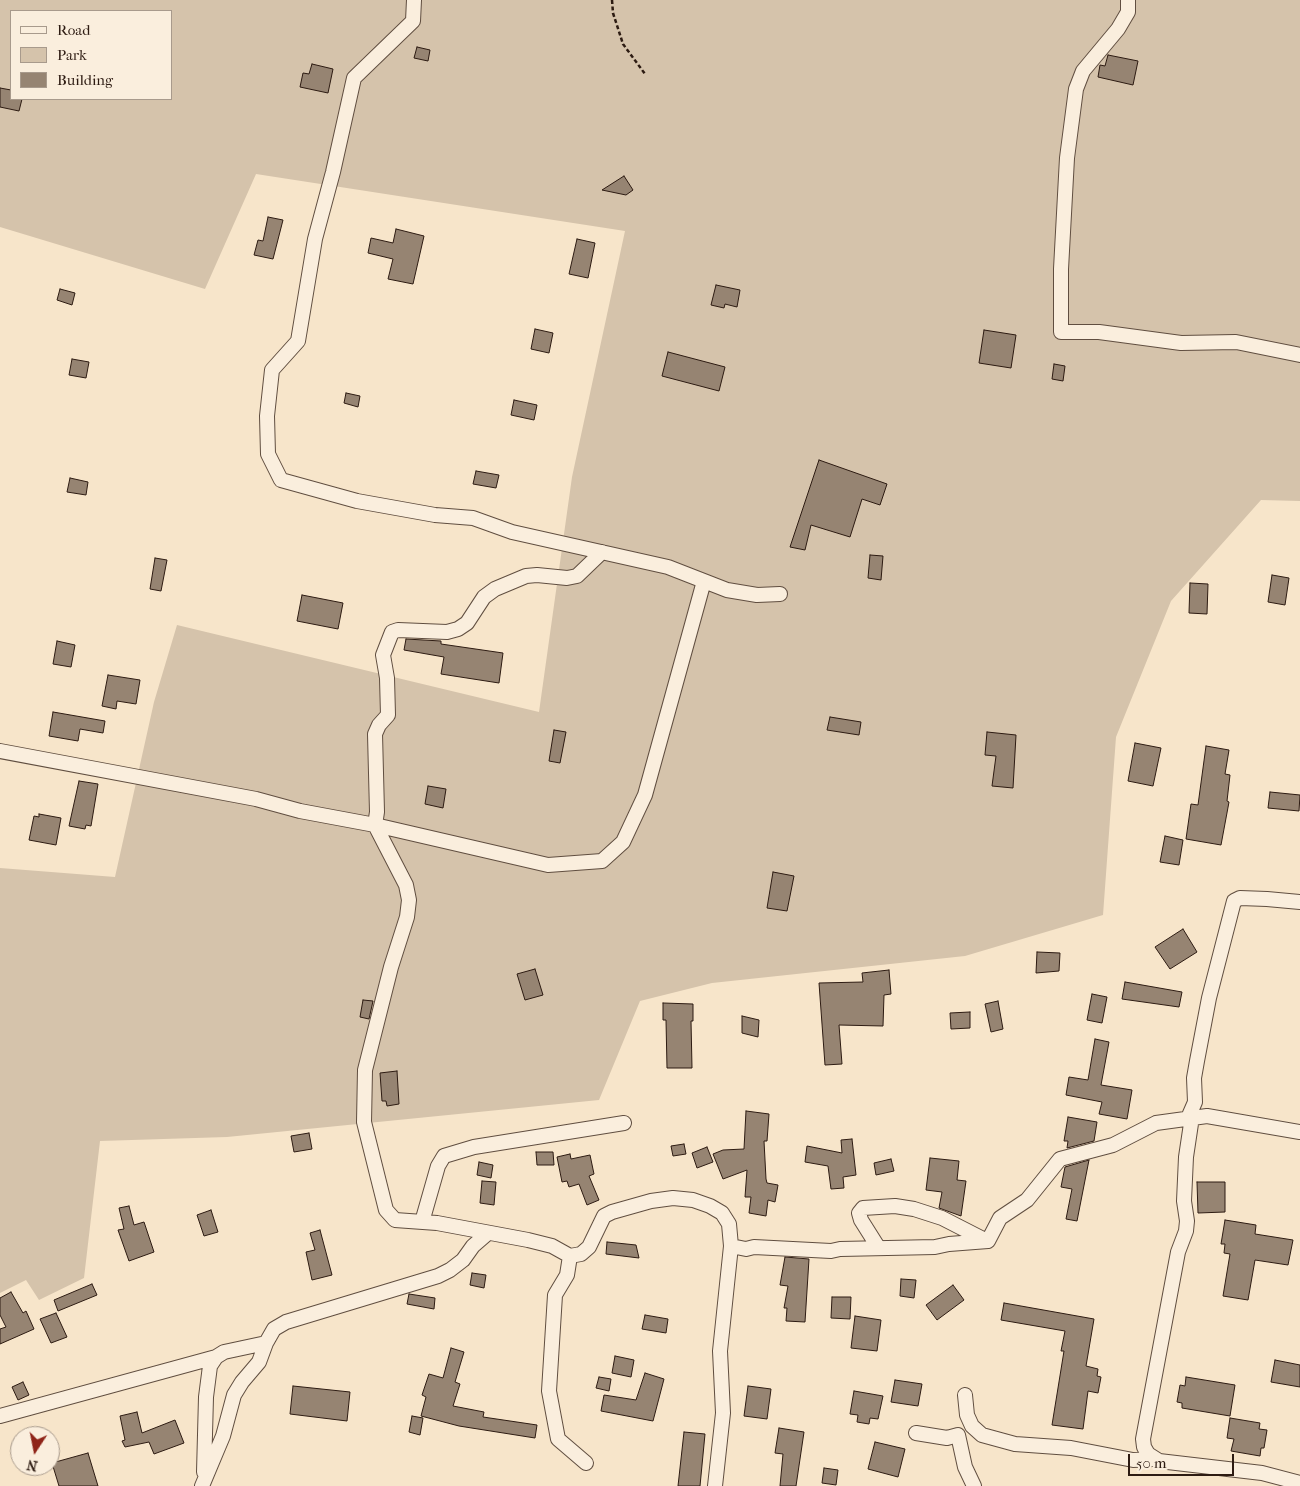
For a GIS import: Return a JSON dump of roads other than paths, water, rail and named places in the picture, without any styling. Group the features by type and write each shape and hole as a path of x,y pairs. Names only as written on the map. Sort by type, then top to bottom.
{"street":[{"path":"414,0 413,21 354,78 333,172 315,239 298,341 272,370 267,416 268,454 281,480 357,501 435,516 473,518 512,532 668,567 727,590 757,595 780,594"},
{"path":"1128,0 1128,12 1118,29 1083,71 1076,89 1067,158 1061,269 1061,332 1099,332 1181,342 1236,342 1300,355"},
{"path":"602,552 576,576 567,578 537,575 526,576 495,589 484,597 466,623 458,629 447,632 398,630 392,632 383,655 387,678 388,715 379,725 375,734 377,812 375,825 406,885 408,900 405,927 391,967 365,1070 364,1122 390,1217 403,1222 422,1222 528,1240 552,1246 570,1256 581,1254 589,1247 604,1216 651,1201 673,1198 692,1200 710,1206 722,1213 729,1224 731,1246 720,1352 723,1413 715,1486"},
{"path":"0,751 256,798 300,811 375,825 548,865 602,861 623,842 644,795 704,581"},
{"path":"1300,902 1258,898 1240,898 1234,901 1194,1078 1195,1102 1190,1118 1184,1201 1187,1221 1186,1231 1178,1252 1143,1439 1144,1448 1153,1459 1159,1462 1262,1473 1300,1483"},
{"path":"1195,1102 1207,1116"},
{"path":"988,1241 1000,1218 1027,1200 1060,1159 1113,1145 1156,1123 1207,1116 1300,1132"},
{"path":"422,1222 438,1166 444,1156 474,1147 624,1123"},
{"path":"878,1247 859,1213 863,1208 895,1206 914,1209 942,1218 988,1241"},
{"path":"468,1229 472,1246"},
{"path":"204,1483 223,1436 234,1396 242,1382 259,1362 266,1343 274,1330 286,1322 450,1270 463,1260 472,1246 488,1233"},
{"path":"731,1246 746,1249 754,1247 810,1251 878,1247 935,1247 988,1241"},
{"path":"570,1256 567,1275 555,1295 549,1391 558,1440 586,1463"},
{"path":"0,1416 216,1357 224,1352 266,1343"},
{"path":"204,1483 206,1397 210,1366 216,1357"},
{"path":"965,1395 964,1403 967,1415 972,1426 982,1435"},
{"path":"916,1433 947,1438 982,1435 1015,1444 1071,1448 1133,1460 1153,1459"},
{"path":"958,1436 965,1466 974,1486"}]}
